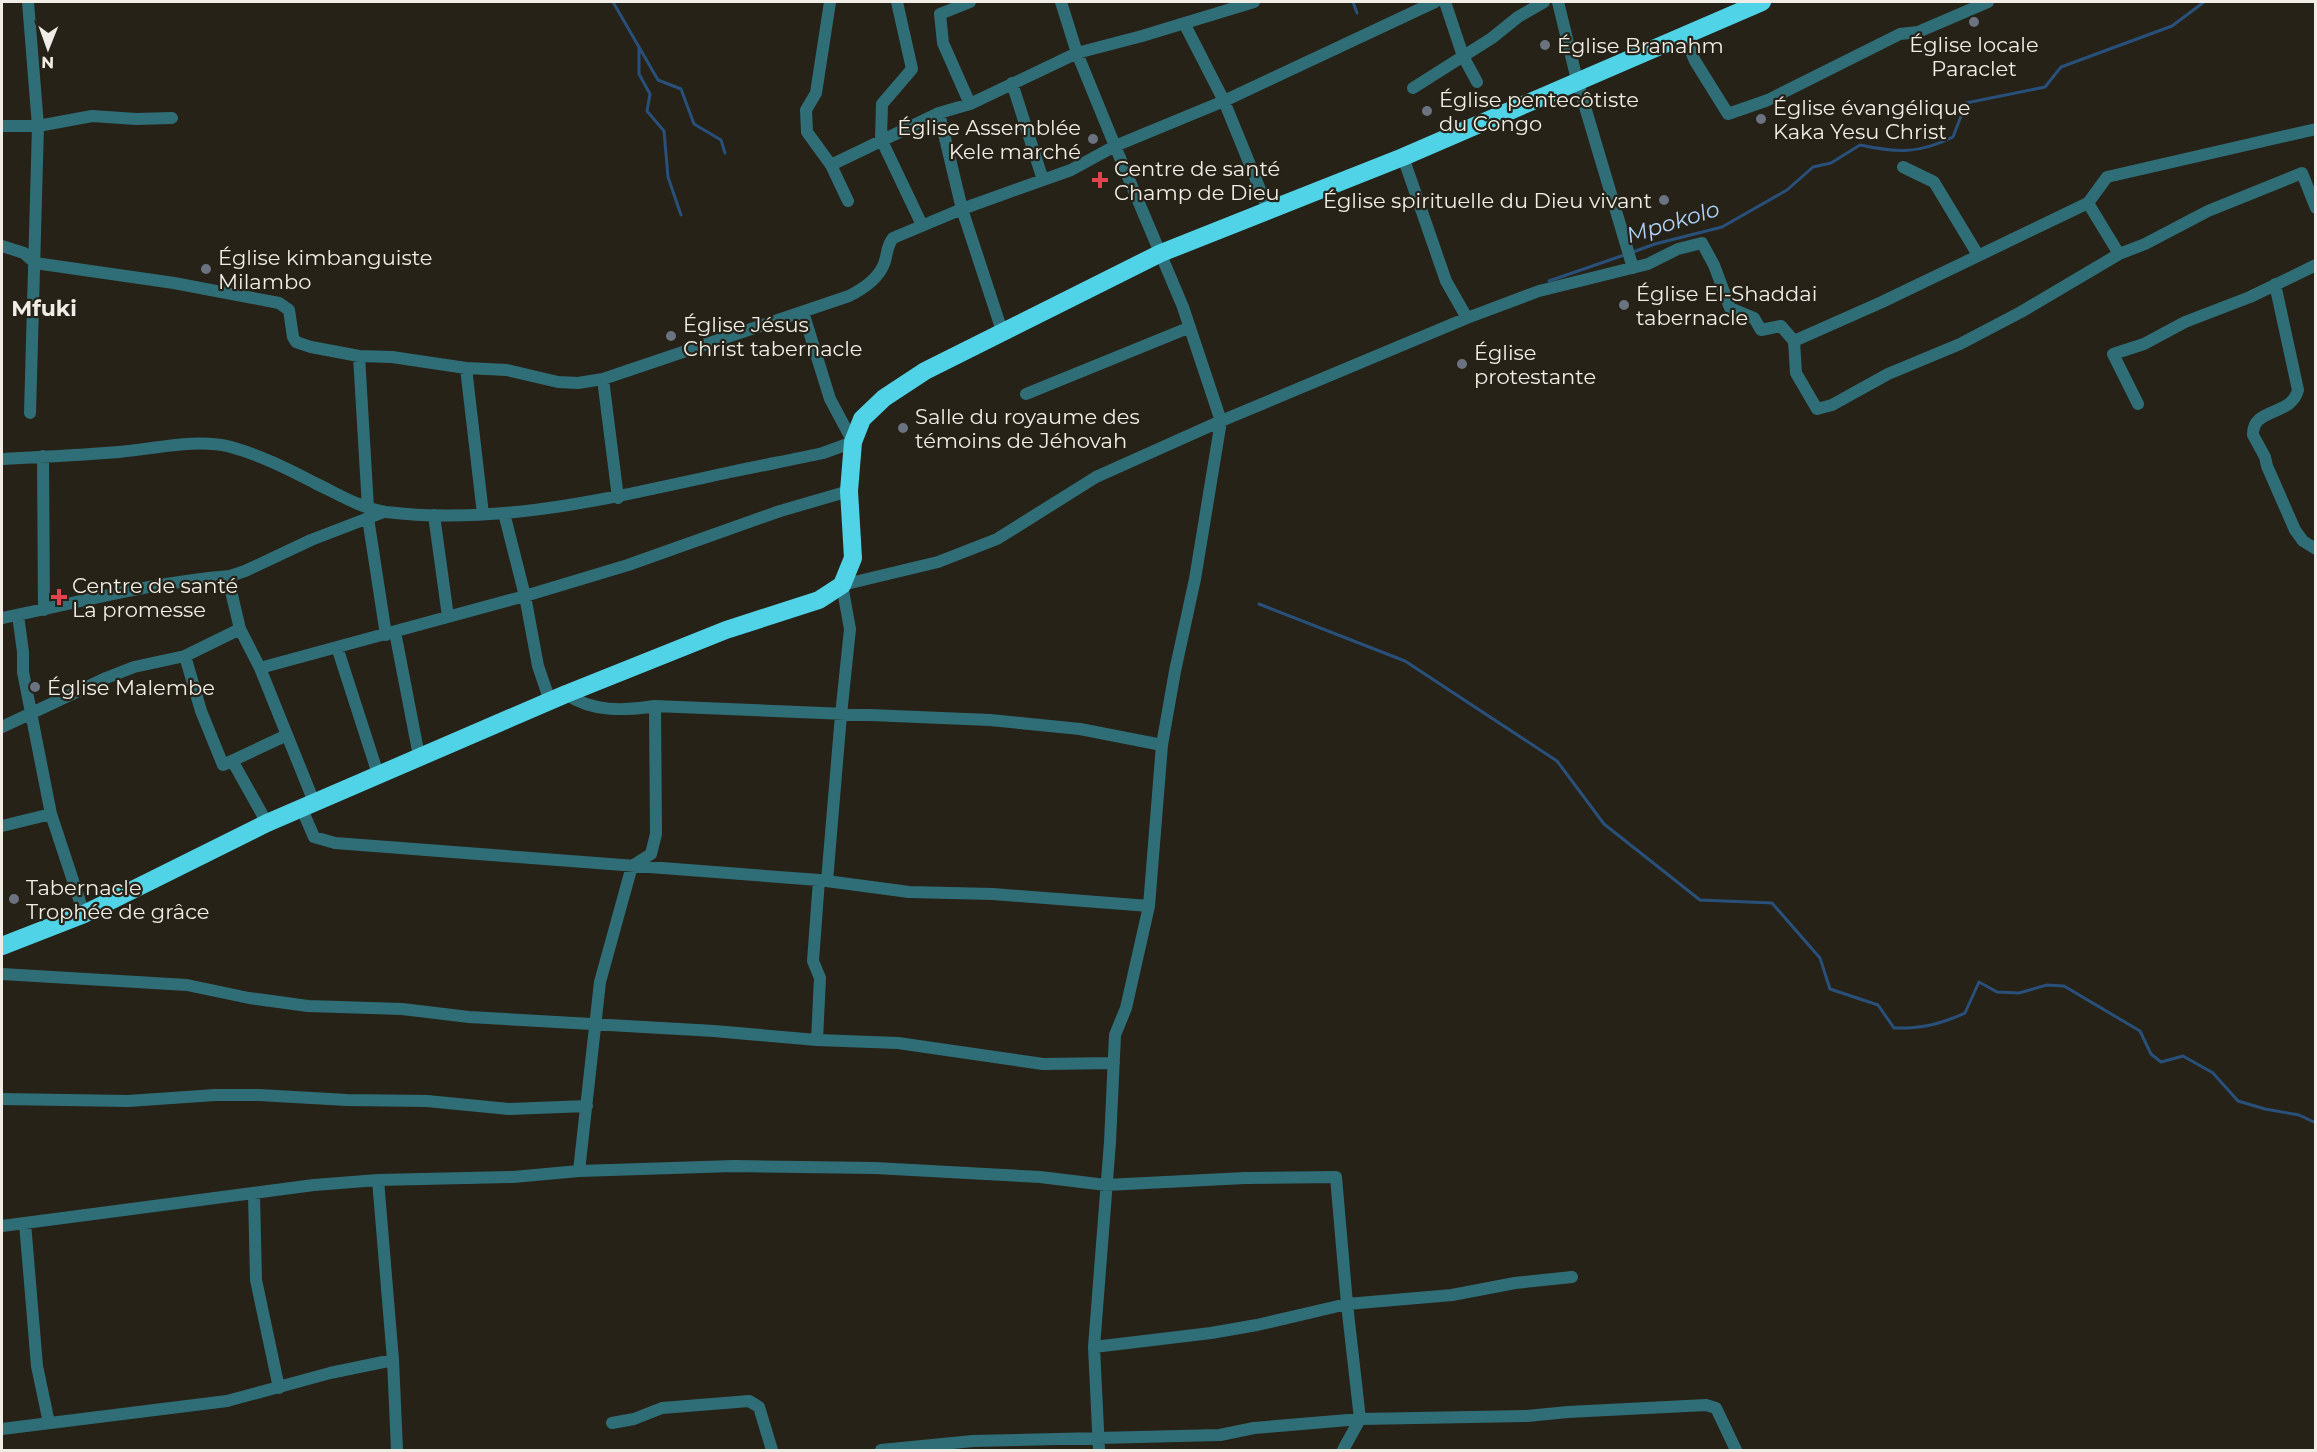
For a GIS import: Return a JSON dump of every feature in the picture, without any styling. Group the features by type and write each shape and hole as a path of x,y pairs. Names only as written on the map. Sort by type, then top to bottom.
{"highway":[{"path":"2,946 84,914 267,823 558,697 726,630 819,600 842,585 853,558 849,491 853,442 862,419 884,398 925,371 1161,253 1403,157 1762,2"}],"street":[{"path":"28,2 38,126 30,413"},
{"path":"830,2 816,93 806,110 807,132 831,165 848,201"},
{"path":"897,2 912,69 882,104 881,140 922,225"},
{"path":"1061,2 1077,53 1183,307 1188,328 1221,421 1195,579 1162,745 1149,906 1126,1008 1115,1035 1110,1142 1094,1347 1099,1444"},
{"path":"831,165 939,113 970,104 1077,53 1254,2"},
{"path":"2,246 24,253 35,263 174,283 279,303 289,310 293,337 296,342 311,347 359,356 392,357 466,368 507,370 558,382 578,383 603,379 803,312 860,290 876,277 884,264 886,246 893,238 962,208 1071,170 1115,146 1224,101 1435,2"},
{"path":"1445,2 1463,56 1477,82"},
{"path":"1413,88 1544,2"},
{"path":"1558,2 1577,80 1633,268"},
{"path":"1684,35 1695,61 1728,114 1768,100 1900,34 1918,32 1988,2"},
{"path":"962,3 940,15 943,43 970,104"},
{"path":"1184,23 1224,101 1268,209"},
{"path":"1012,83 1043,180"},
{"path":"939,113 962,208 1003,334"},
{"path":"2,126 38,126 92,116 136,119 172,118"},
{"path":"1794,341 1882,302 2088,203 2107,177 2316,129"},
{"path":"1403,157 1446,281 1467,318"},
{"path":"1903,166 1934,182 1978,255"},
{"path":"817,1040 820,978 813,961 850,629 842,585 938,562 997,539 1096,477 1221,421 1467,318 1539,291 1648,264 1678,249 1702,243 1714,266 1730,308 1754,318 1761,330 1781,326 1794,341 1796,373 1817,409 1888,374 1960,344 2021,312 2119,254 2145,244 2208,211 2284,179 2302,174 2316,208"},
{"path":"2088,203 2119,254"},
{"path":"2138,404 2113,354 2144,344 2185,322 2250,297 2316,265"},
{"path":"2275,284 2298,390 2295,399 2288,406 2263,416 2256,422 2253,435 2265,457 2295,530 2303,541 2316,549"},
{"path":"2,618 198,578 230,576 368,513 483,514 561,507 618,498 824,453 853,442 830,399 803,312"},
{"path":"1026,394 1188,328"},
{"path":"359,356 368,513 390,634 419,756"},
{"path":"466,368 483,514"},
{"path":"603,379 618,498"},
{"path":"2,459 118,452 196,443 222,445 287,468 368,513"},
{"path":"43,456 44,610"},
{"path":"260,668 525,596 628,565 780,511 849,491"},
{"path":"504,513 525,596 538,666 558,697 609,709 655,706 990,720 1080,729 1162,745"},
{"path":"434,515 448,617"},
{"path":"230,576 240,629 260,668 287,735 308,805 314,837 335,843 823,881 909,892 993,894 1149,906"},
{"path":"18,615 23,672 51,814 84,914"},
{"path":"2,727 134,667 185,656 240,629"},
{"path":"337,646 378,774"},
{"path":"185,656 201,711 223,765 287,735"},
{"path":"579,1171 600,982 632,866 651,854 656,834 655,706"},
{"path":"233,762 267,823"},
{"path":"2,826 51,814"},
{"path":"2,974 187,985 249,998 308,1006 402,1009 468,1017 595,1023 817,1040 898,1043 1043,1064 1114,1063"},
{"path":"2,1099 128,1101 215,1095 259,1095 347,1100 427,1101 509,1109 587,1106"},
{"path":"2,1226 314,1185 378,1180 513,1177 579,1171 734,1166 874,1168 1030,1177 1106,1185 1245,1178 1336,1177 1360,1419 1343,1450"},
{"path":"378,1180 393,1360 397,1450"},
{"path":"254,1194 256,1280 279,1388"},
{"path":"25,1223 37,1366 49,1423"},
{"path":"1094,1347 1222,1331 1347,1304 1452,1295 1515,1283 1572,1277"},
{"path":"2,1429 227,1401 330,1373 393,1360"},
{"path":"612,1423 634,1419 662,1408 749,1401 759,1407 772,1450"},
{"path":"881,1450 973,1441 1099,1444 1220,1435 1254,1428 1360,1419 1527,1416 1713,1406 1720,1414 1736,1450"}],"waterway":[{"path":"613,2 658,80 681,89 694,124 721,140 725,153"},
{"path":"1353,2 1357,13"},
{"name":"Mpokolo","path":"1633,252 1722,227 1787,190 1813,167 1831,163 1860,145 1886,150 1908,150 1941,143 1953,137 1966,103 2045,87 2061,67 2172,26 2204,2"},
{"path":"639,48 639,74 650,94 647,111 664,131 668,177 681,215"},
{"name":"Mpokolo","path":"1549,281 1627,254"},
{"path":"1259,604 1405,661 1557,761 1604,824 1700,900 1772,903 1820,958 1830,989 1878,1005 1894,1028 1931,1025 1965,1013 1979,982 1997,992 2019,993 2047,985 2064,986 2140,1031 2151,1054 2161,1062 2183,1056 2213,1073 2238,1101 2299,1115 2316,1123"}],"place":[{"name":"Église locale Paraclet","path":"1974,22"},
{"name":"Église Branahm","path":"1545,45"},
{"name":"Église pentecôtiste du Congo","path":"1427,111"},
{"name":"Église évangélique Kaka Yesu Christ","path":"1761,119"},
{"name":"Église Assemblée Kele marché","path":"1093,139"},
{"name":"Centre de santé Champ de Dieu","path":"1100,180"},
{"name":"Église spirituelle du Dieu vivant","path":"1664,200"},
{"name":"Église kimbanguiste Milambo","path":"206,269"},
{"name":"Église El-Shaddai tabernacle","path":"1624,305"},
{"name":"Église Jésus Christ tabernacle","path":"671,336"},
{"name":"Église protestante","path":"1462,364"},
{"name":"Salle du royaume des témoins de Jéhovah","path":"903,428"},
{"name":"Centre de santé La promesse","path":"59,597"},
{"name":"Église Malembe","path":"35,687"},
{"name":"Tabernacle Trophée de grâce","path":"14,899"}],"district":[{"name":"Mfuki","path":"44,308"}]}
